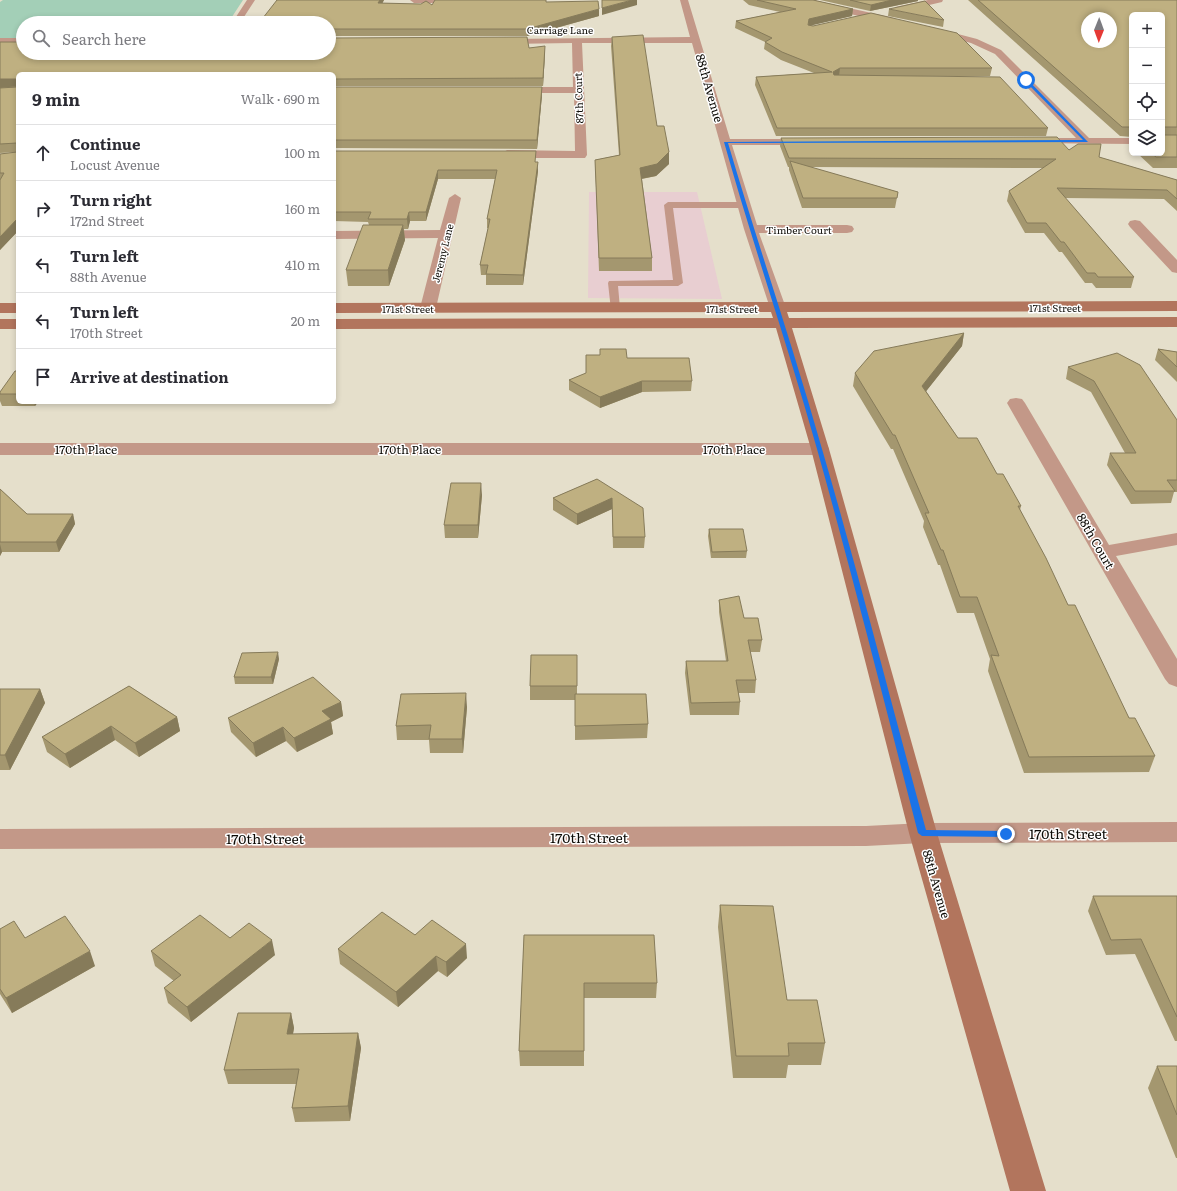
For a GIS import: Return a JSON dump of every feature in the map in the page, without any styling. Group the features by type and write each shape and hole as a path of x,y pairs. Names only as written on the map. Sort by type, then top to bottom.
{"street":[{"path":"241,16 251,0"},
{"path":"414,0 520,0"},
{"name":"88th Avenue","path":"684,0 751,230 780,316 820,449 922,833 1028,1191"},
{"path":"802,0 907,24"},
{"path":"849,21 938,0"},
{"path":"921,28 988,45 998,52 1086,141"},
{"name":"Carriage Lane","path":"489,40 696,40"},
{"name":"87th Court","path":"496,154 581,155 577,40"},
{"path":"0,41 16,41"},
{"path":"1010,80 1026,80"},
{"path":"499,90 578,90"},
{"path":"1016,141 1129,141"},
{"path":"726,142 820,142"},
{"name":"Jeremy Lane","path":"428,308 455,198"},
{"path":"1135,224 1177,269"},
{"name":"Timber Court","path":"751,230 847,229"},
{"path":"336,235 446,234"},
{"name":"171st Street","path":"336,324 780,316 1177,306"},
{"path":"0,308 16,308"},
{"name":"171st Street","path":"336,308 615,308 780,316 1177,322"},
{"path":"0,324 16,324"},
{"name":"88th Court","path":"1016,403 1177,679"},
{"name":"170th Place","path":"0,449 820,449"},
{"path":"1102,552 1177,539"},
{"name":"170th Street","path":"0,839 858,836 922,833 1177,832"}],"lane":[{"path":"615,308 614,283 678,283 668,205 744,205"}],"shaded area":[{"path":"589,192 697,192 722,299 588,298"}],"green space":[{"path":"3,0 243,0 233,16 16,16 16,39 0,39 0,2"}],"building":[{"path":"277,0 380,0 378,3 421,4 426,1 432,5 435,0 546,0 546,2 598,1 599,9 527,29 336,29 336,16 264,16"},
{"path":"602,0 632,0 602,8"},
{"path":"757,0 813,0 853,9 809,19 808,25 813,26 871,13 957,33 992,68 840,68 833,72 834,75 1000,77 1048,128 777,128 756,77 832,72 782,52 765,42 772,38 736,21 796,9"},
{"path":"850,0 892,0 871,5"},
{"path":"978,0 1177,0 1177,127 1165,127 1165,12 1129,12 1129,127 1122,127"},
{"path":"925,1 944,20 889,9"},
{"path":"643,35 657,126 664,126 669,152 657,164 640,168 652,258 599,258 595,160 620,155 612,37"},
{"path":"527,37 529,48 545,46 543,78 336,79 336,72 16,72 16,79 0,79 0,42 16,42 16,60 336,60 336,38"},
{"path":"16,87 16,143 0,144 0,88"},
{"path":"336,87 542,87 537,140 336,140"},
{"path":"1165,135 1177,135 1177,157 1155,156 1165,156"},
{"path":"1057,137 1069,150 1078,144 1101,144 1099,157 1177,180 1177,199 1167,190 1057,188 1134,277 1098,277 1095,273 1087,273 1064,242 1061,242 1046,223 1027,223 1009,191 1056,159 789,158 781,138"},
{"path":"336,151 536,151 535,162 538,162 523,275 486,274 488,265 480,265 490,219 487,219 497,170 438,170 426,212 409,212 407,219 368,219 371,212 336,212"},
{"path":"16,152 16,220 0,237 0,180 4,173 0,173 0,154"},
{"path":"790,161 898,192 897,198 803,198"},
{"path":"363,225 403,225 388,270 346,270"},
{"path":"964,333 922,386 958,438 977,438 997,474 1003,474 1021,506 1018,506 1046,558 1068,605 1075,605 1129,718 1135,718 1155,756 1029,757 991,655 999,656 977,597 960,597 943,550 941,550 925,513 929,513 895,435 893,435 855,373 874,351"},
{"path":"600,349 626,349 627,358 689,358 692,381 642,381 600,397 569,380 586,373 586,355 600,355"},
{"path":"1158,349 1177,352 1177,367"},
{"path":"1117,353 1140,365 1177,420 1177,480 1167,480 1175,491 1135,491 1110,453 1136,453 1094,381 1068,367"},
{"path":"16,371 16,394 0,394"},
{"path":"597,479 643,508 645,537 613,537 612,498 577,514 553,498"},
{"path":"451,483 481,483 478,525 444,525"},
{"path":"0,489 27,514 73,514 56,542 0,542"},
{"path":"709,529 743,529 747,551 712,552"},
{"path":"739,596 744,618 758,618 762,640 748,640 756,680 736,680 740,702 691,703 686,661 728,661 719,600"},
{"path":"278,652 271,677 234,677 242,653"},
{"path":"531,655 577,655 577,686 530,686"},
{"path":"313,677 341,702 322,711 331,719 294,738 283,727 253,743 228,718"},
{"path":"129,686 177,717 135,743 111,726 65,754 42,737"},
{"path":"0,689 40,689 5,755 0,755"},
{"path":"466,693 462,739 429,739 431,725 396,726 401,694"},
{"path":"575,694 646,694 648,724 575,726"},
{"path":"1093,896 1177,896 1177,1017 1141,939 1111,940"},
{"path":"720,905 773,906 787,1000 817,1000 825,1043 788,1043 789,1056 736,1056"},
{"path":"382,912 415,935 432,920 466,944 446,962 436,956 396,992 338,949"},
{"path":"200,915 230,938 249,923 272,940 187,1007 164,988 181,975 151,951"},
{"path":"65,916 90,951 6,998 0,989 0,929 14,921 25,938"},
{"path":"524,935 654,935 657,983 584,983 584,1051 519,1051"},
{"path":"238,1013 291,1013 287,1034 358,1033 348,1106 292,1108 299,1069 224,1070"},
{"path":"1157,1066 1177,1066 1177,1115"}],"route":[{"path":"1006,834 922,833 820,449 778,308 751,230 726,142 1086,141 1026,80"}]}
